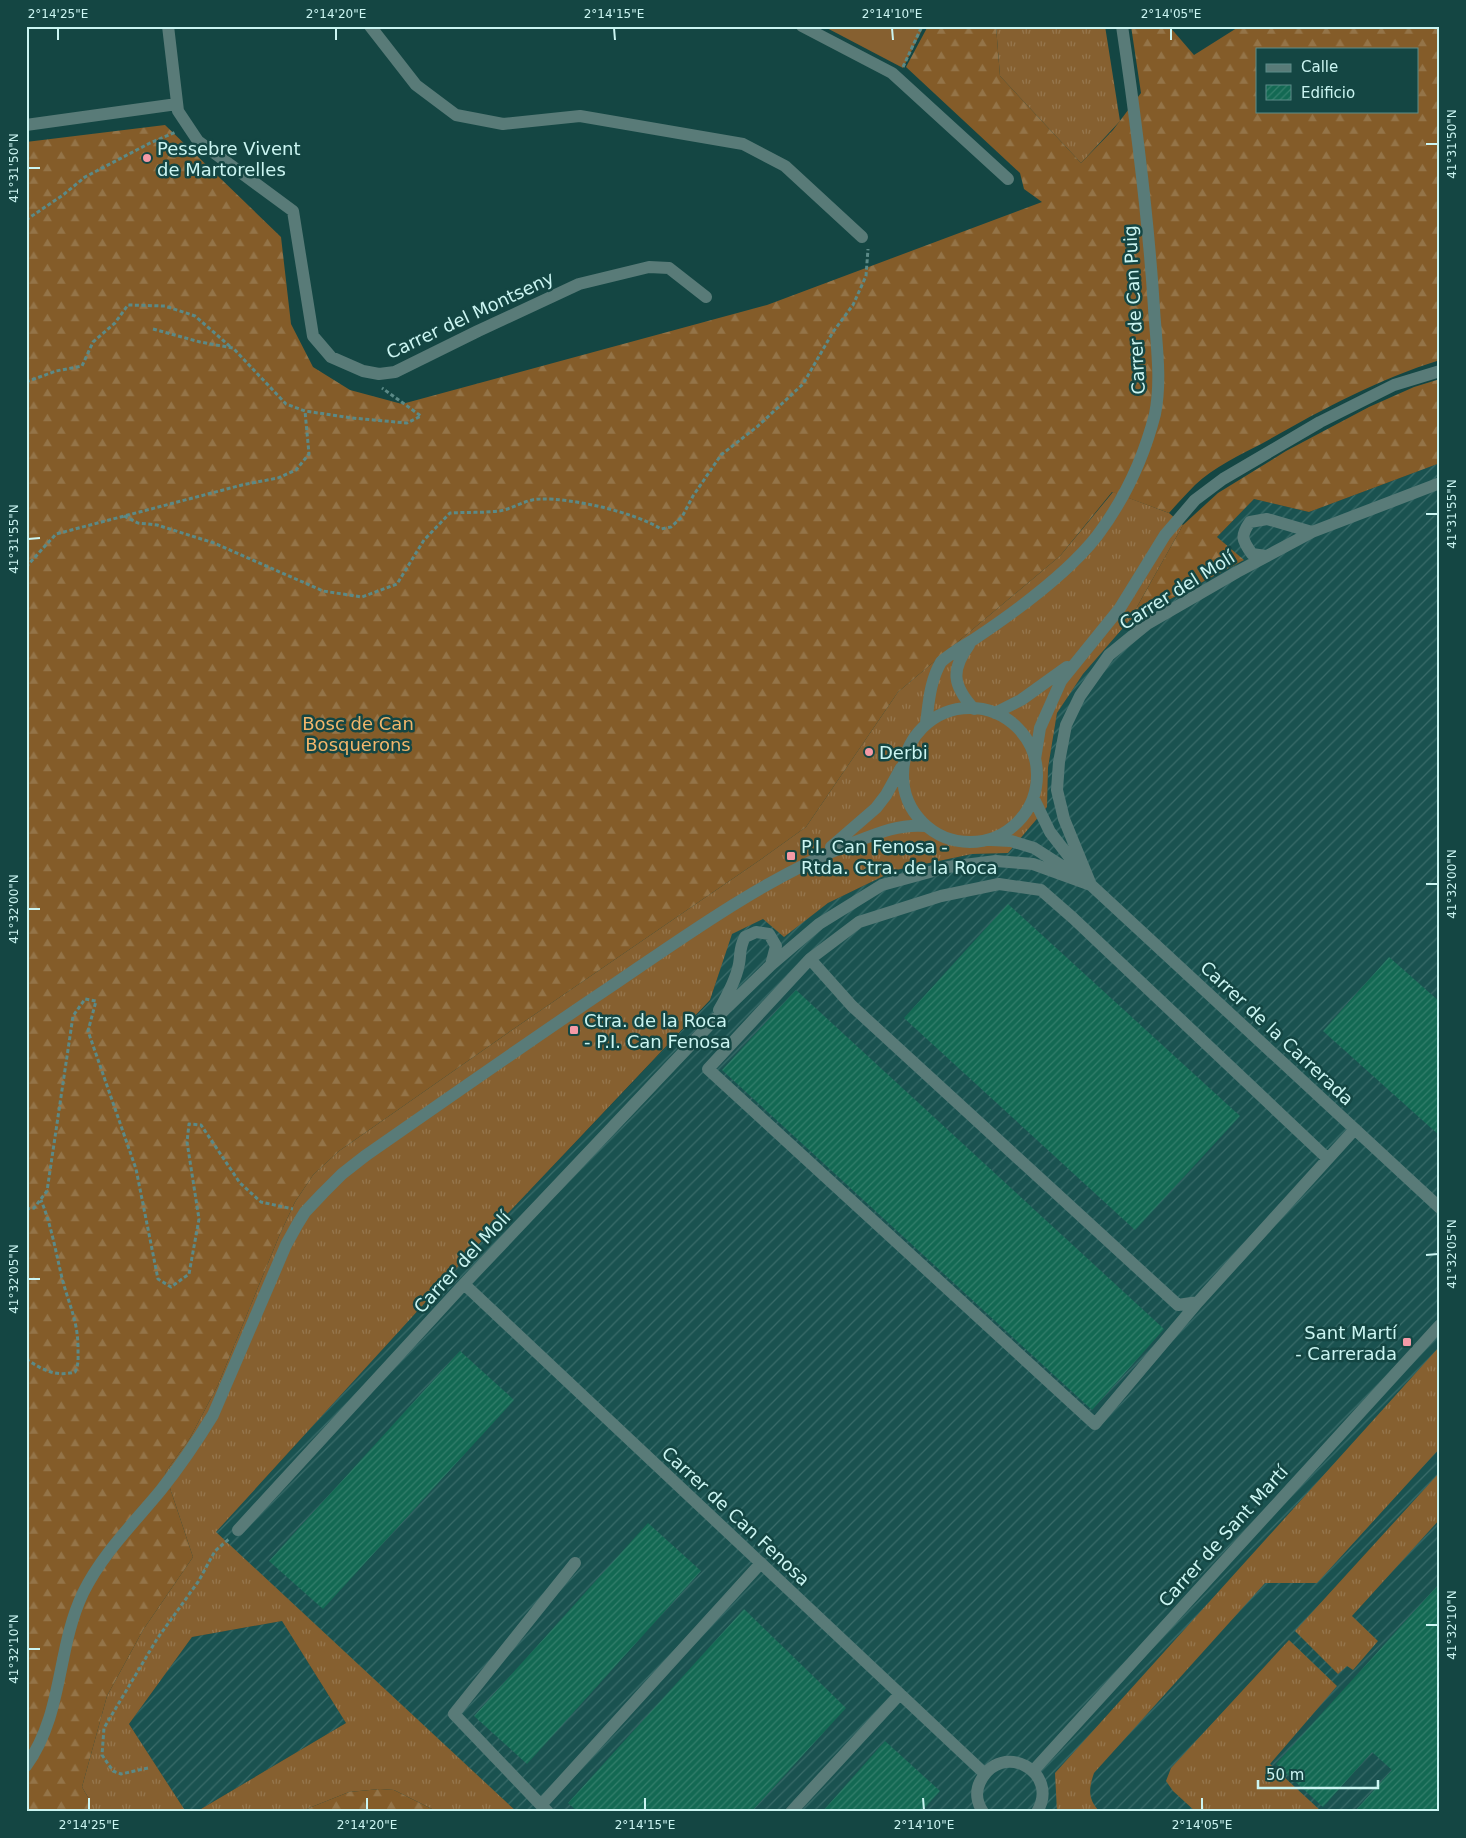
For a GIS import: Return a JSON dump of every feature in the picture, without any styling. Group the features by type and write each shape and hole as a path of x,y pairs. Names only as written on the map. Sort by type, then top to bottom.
{"street":[{"name":"Carrer del Montseny","path":"168,26 178,111 198,141 293,211 313,336 331,357 363,371 379,374 395,372 579,284 649,267 669,268 706,297"},
{"path":"370,26 416,85 456,114 503,124 580,116 743,144 785,166 862,237"},
{"path":"802,26 892,73 1008,179"},
{"name":"Carrer de Can Puig","path":"926,723 930,687 935,672 942,662 1020,606 1052,580 1076,559 1096,536 1122,499 1139,460 1155,412 1158,383 1157,352 1148,227 1122,26"},
{"path":"26,125 177,104"},
{"path":"903,765 902,781 907,797 916,816 926,826 959,841 989,839 1004,833 1023,817 1034,799 1040,728 1061,681 1120,608 1174,523 1195,500 1209,488 1284,442 1366,398 1394,385 1440,370"},
{"path":"1312,532 1440,483"},
{"name":"Carrer del Molí","path":"1266,556 1252,554 1244,542 1243,532 1250,522 1268,520 1312,532"},
{"name":"Carrer del Molí","path":"1091,884 1064,819 1058,790 1059,762 1066,725 1080,696 1109,655 1147,624 1312,532"},
{"name":"Carrer de Can Puig","path":"972,640 959,659 957,680 960,691 974,708"},
{"path":"995,713 1021,700 1081,656"},
{"path":"819,857 876,808 903,765 913,739 926,723 953,712 974,708 995,713 1015,726 1022,734 1036,759"},
{"name":"Carrer de la Carrerada","path":"1034,799 1050,832 1091,884 1440,1208"},
{"path":"26,1766 37,1749 51,1716 69,1632 93,1573 182,1463 213,1415 286,1245 305,1212 342,1174 358,1162 558,1022 722,911 819,857 886,829 911,825 926,826"},
{"name":"Carrer de la Carrerada","path":"989,839 1011,841 1034,848 1091,884"},
{"name":"Carrer del Molí","path":"238,1530 464,1284 713,1021 771,965 819,924 882,885 948,867 996,861 1033,864 1091,884"},
{"path":"1328,1159 1041,890 999,884 940,896 859,922 810,959 708,1069 1095,1424 1198,1302 1328,1159 1355,1129"},
{"name":"Carrer del Molí","path":"713,1021 730,991 739,965 740,947 745,937 756,932 769,934 776,946 771,965"},
{"path":"810,959 852,1006 1178,1305 1198,1302"},
{"name":"Carrer de Can Fenosa","path":"464,1284 984,1773"},
{"name":"Carrer de Sant Martí","path":"1033,1771 1440,1325"},
{"path":"575,1563 454,1714 545,1808 761,1563"},
{"path":"791,1812 900,1694"},
{"path":"983,1812 978,1804 977,1788 984,1773 994,1765 1005,1762 1020,1763 1033,1771 1040,1780 1043,1791 1041,1805 1037,1812"}],"path":[{"path":"898,78 922,26"},
{"path":"26,220 63,195 85,177 156,140 181,131 186,123"},
{"path":"124,516 138,523 157,525 214,543 323,591 362,597 397,584 424,540 450,513 501,510 538,499 566,501 600,508 649,522 661,529 671,527 682,517 693,496 721,455 758,426 803,384 833,332 853,305 866,276 868,249 862,237"},
{"path":"26,382 56,370 82,366 93,342 115,323 128,305 166,306 195,316 232,348 286,404 305,412 407,423 421,416 378,386 363,371"},
{"path":"153,329 200,342 232,348"},
{"path":"26,567 56,534 242,485 278,478 296,470 309,454 305,412"},
{"path":"26,1209 34,1208 47,1191 73,1016 85,999 96,1001 88,1030 136,1169 158,1279 171,1287 189,1274 199,1220 188,1142 188,1124 201,1125 240,1183 261,1202 305,1212"},
{"path":"26,1359 50,1373 75,1372 79,1365 78,1334 75,1317 63,1282 52,1229 40,1199"},
{"path":"148,1768 121,1774 112,1771 102,1755 104,1728 157,1639 198,1582 216,1551 238,1530"}],"shaded area":[{"path":"1440,463 1440,1812 517,1812 215,1533 475,1248 710,1001 731,934 763,919 784,936 828,903 896,870 972,854 1008,853 1047,807 1048,769 1057,713 1083,674 1129,621 1243,561 1217,537 1254,499 1309,512"},
{"path":"282,1621 346,1723 196,1812 186,1812 129,1724 192,1637"}],"green space":[{"path":"823,26 924,26 903,68"},
{"name":"Bosc de Can Bosquerons","path":"928,26 996,26 1000,76 1081,163 1113,130 1141,93 1131,26 1169,26 1194,55 1240,26 1440,26 1440,360 1371,386 1228,462 1195,485 1169,513 1112,492 1060,556 898,692 806,827 339,1151 313,1175 295,1202 280,1234 218,1385 190,1438 165,1473 193,1557 143,1630 107,1696 82,1787 89,1799 88,1812 26,1812 26,142 165,125 281,237 291,324 313,367 350,390 402,404 767,305 1042,202 1024,189 1020,173 906,67"},
{"path":"996,26 1105,26 1120,121 1081,163 1000,76"},
{"path":"1440,379 1440,463 1309,512 1254,499 1217,537 1244,560 1129,621 1183,525 1218,493 1286,451 1369,407 1414,387"},
{"path":"1113,492 1169,513 1183,525 1129,621 1083,674 1057,713 1048,768 1047,807 1008,853 972,854 896,870 828,903 784,937 763,919 732,934 710,1000 475,1248 216,1532 517,1812 438,1812 394,1790 380,1789 349,1792 299,1812 196,1812 346,1723 282,1621 192,1637 129,1724 186,1812 88,1812 89,1799 82,1787 107,1696 143,1630 193,1557 165,1473 190,1438 218,1385 280,1234 295,1202 313,1175 339,1151 806,827 898,692 1060,556"},
{"path":"1440,1346 1440,1448 1317,1583 1265,1583 1094,1773 1090,1793 1093,1803 1100,1812 1057,1812 1055,1773"},
{"path":"1440,1472 1440,1519 1352,1616 1378,1641 1353,1670 1347,1666 1338,1674 1295,1631"},
{"path":"1289,1640 1337,1686 1270,1764 1322,1812 1196,1812 1173,1791 1166,1781 1171,1768"},
{"path":"380,1789 394,1790 438,1812 299,1812 349,1792"}],"building":[{"path":"1008,904 1240,1116 1135,1230 904,1018"},
{"path":"1389,957 1440,1002 1440,1136 1323,1031"},
{"path":"796,990 1164,1329 1092,1410 722,1070"},
{"path":"460,1351 514,1400 323,1609 269,1561"},
{"path":"648,1523 701,1571 527,1764 474,1716"},
{"path":"1440,1583 1440,1812 1354,1812 1392,1770 1372,1752 1323,1807 1276,1764"},
{"path":"744,1609 846,1708 751,1812 578,1812 568,1803"},
{"path":"885,1741 940,1791 921,1812 822,1812"}],"place":[{"name":"Pessebre Vivent de Martorelles","path":"147,158"},
{"name":"Derbi","path":"869,752"},
{"name":"P.I. Can Fenosa - Rtda. Ctra. de la Roca","path":"791,856"},
{"name":"Ctra. de la Roca - P.I. Can Fenosa","path":"574,1030"},
{"name":"Sant Martí - Carrerada","path":"1407,1342"}]}
